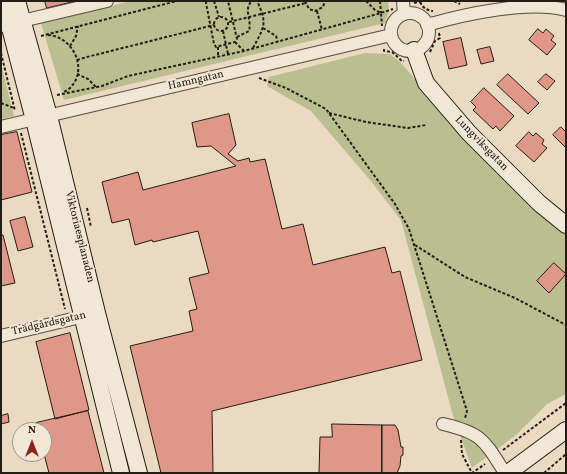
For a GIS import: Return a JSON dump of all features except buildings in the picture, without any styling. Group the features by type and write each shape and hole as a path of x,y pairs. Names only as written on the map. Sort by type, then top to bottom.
{"main road":[{"name":"Viktoriaesplanaden","path":"3,1 10,23 49,116 82,316 139,473"},
{"name":"Viktoriaesplanaden","path":"17,1 10,23 26,121 82,316 121,473"},
{"name":"Lungviksgatan","path":"414,50 426,83 469,133 539,203 566,225"},
{"path":"508,473 566,430"}],"street":[{"path":"10,23 35,19 107,1"},
{"path":"427,25 496,6 521,3 542,3 566,10"},
{"path":"403,6 420,16 427,25 427,38 420,48 414,50 408,50 397,45 387,36 392,24 399,16 403,6"},
{"name":"Hamngatan","path":"1,127 387,36"},
{"name":"Trädgårdsgatan","path":"1,336 82,316"},
{"path":"443,424 462,428 472,432 481,439 505,473"}],"path":[{"path":"40,36 177,1"},
{"path":"206,1 214,44 218,47"},
{"path":"214,1 219,17"},
{"path":"218,47 235,42 237,37 228,1"},
{"path":"237,37 249,31 248,4 252,1"},
{"path":"252,48 263,28 263,14 257,1"},
{"path":"318,11 323,7 325,1"},
{"path":"366,1 375,10 382,13"},
{"path":"380,1 387,36"},
{"path":"57,95 96,87 128,76 244,51 423,1"},
{"path":"229,22 305,2 309,9 318,11"},
{"path":"318,11 322,30"},
{"path":"214,25 216,19 219,17"},
{"path":"219,17 224,17 229,22"},
{"path":"228,54 224,31 229,22"},
{"path":"78,60 214,25"},
{"path":"214,25 218,31 224,31"},
{"path":"70,46 76,36 78,26"},
{"path":"263,28 276,36 278,42"},
{"path":"45,34 55,35 70,46 78,60 78,74 72,86 62,93"},
{"path":"235,42 244,51"},
{"path":"218,47 218,57"},
{"path":"1,53 14,108"},
{"path":"78,74 88,79 96,87"},
{"path":"258,78 286,88 326,109 395,204 409,229 466,411 460,443 462,454 472,473 566,403"},
{"path":"1,103 14,108 26,121 82,316"},
{"path":"329,113 366,122 408,128 426,125"},
{"path":"414,245 465,277 515,298 566,325"},
{"path":"544,473 566,454"}],"green space":[{"path":"131,1 388,1 389,11 385,23 64,100 41,23"},
{"path":"365,53 390,54 401,63 421,86 566,231 566,394 547,404 516,435 472,468 453,416 401,220 370,180 311,111 267,86 269,77"},
{"path":"1,63 14,116 1,119"}]}
